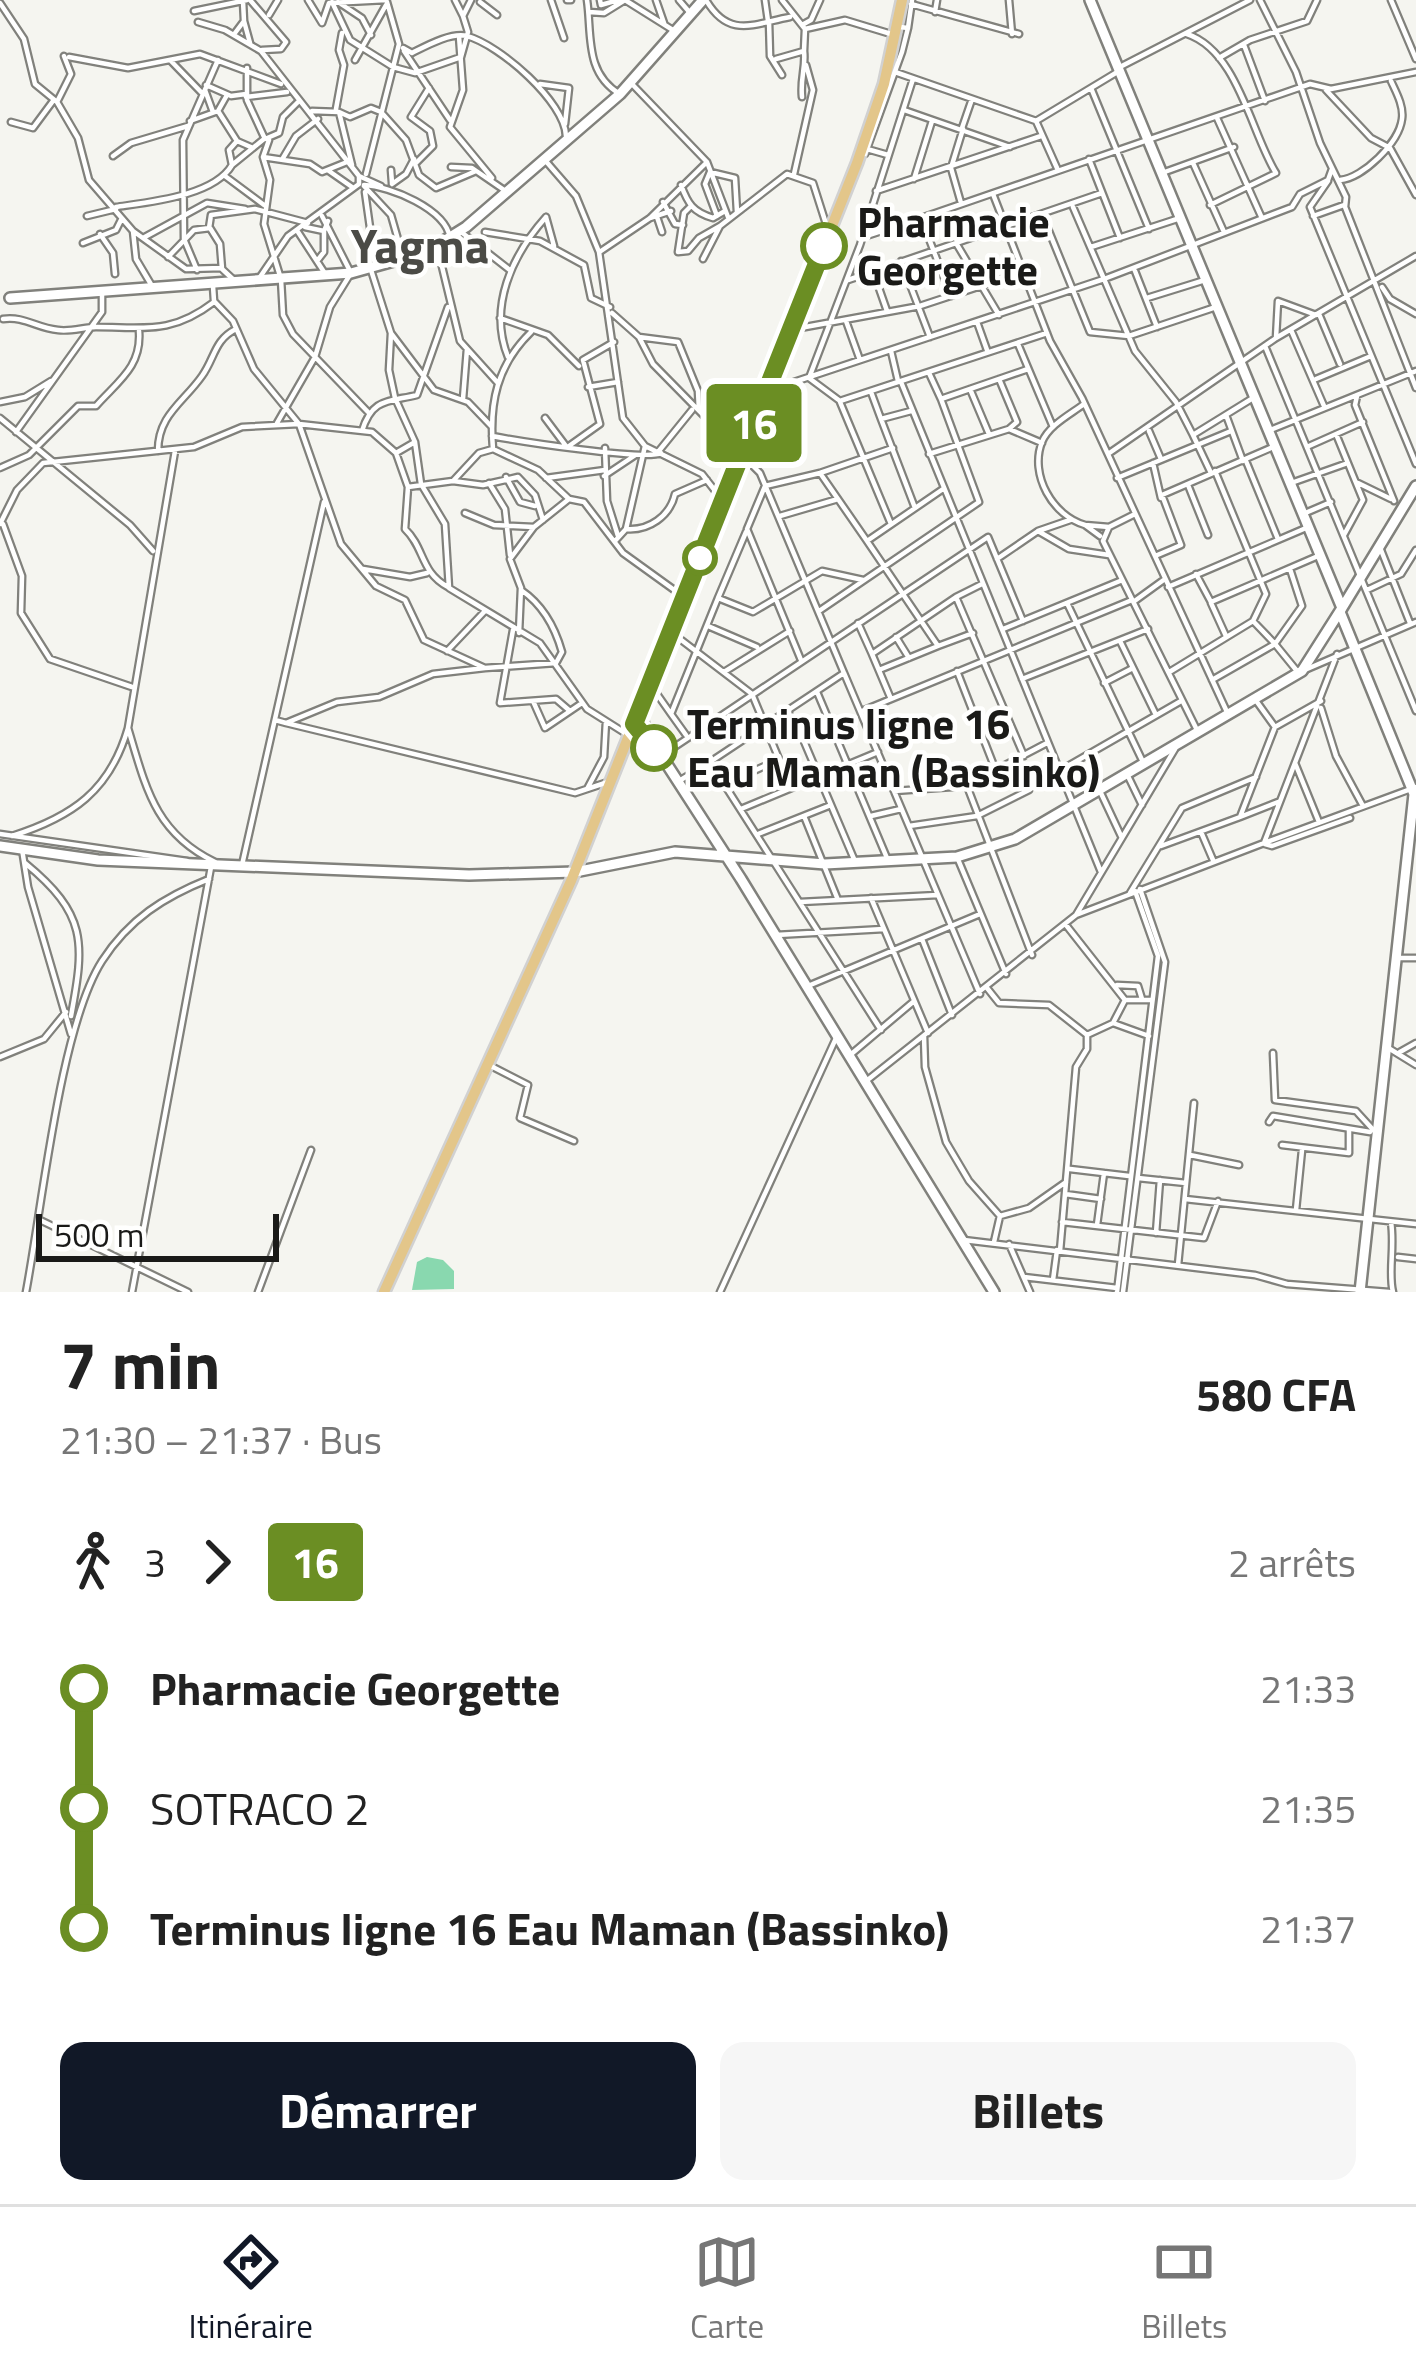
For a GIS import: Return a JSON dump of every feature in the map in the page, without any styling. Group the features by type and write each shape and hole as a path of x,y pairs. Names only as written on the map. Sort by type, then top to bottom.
{"main road":[{"path":"384,1292 612,780 831,228 908,2"}],"street":[{"path":"247,0 244,22 250,43"},
{"path":"194,11 247,0 268,16 285,45 261,51"},
{"path":"268,16 278,0"},
{"path":"308,0 322,23 336,1"},
{"path":"450,120 463,90 463,16 455,0"},
{"path":"551,0 564,38"},
{"path":"587,0 586,29 596,67 606,85 620,94"},
{"path":"589,13 606,13 623,0"},
{"path":"600,1 603,5 623,0 677,32"},
{"path":"656,0 664,24"},
{"path":"680,0 691,14"},
{"path":"5,298 281,280 351,273 404,261 455,235 566,141 632,83 704,0 724,24 747,28 790,16"},
{"path":"765,0 770,56 804,51"},
{"path":"782,0 790,16 804,27 853,21 884,28 899,39 895,72 776,388 741,459 644,720 656,749 776,935 961,1241"},
{"path":"802,97 804,27 820,0"},
{"path":"935,12 937,0"},
{"path":"908,2 1015,34 1009,0"},
{"path":"1090,0 1415,790 1414,850 1394,1051 1375,1133 1360,1290"},
{"path":"1036,121 1250,0"},
{"path":"1260,0 1303,88 1344,205 1414,372 1416,388"},
{"path":"1216,59 1311,18 1317,0"},
{"path":"1391,0 1416,58"},
{"path":"336,1 387,1"},
{"path":"336,1 343,30 338,47 344,65 338,111 350,164"},
{"path":"336,1 362,18 371,35"},
{"path":"355,60 387,1"},
{"path":"387,1 401,46 450,120 458,142 507,191"},
{"path":"463,16 477,1 495,15 497,2"},
{"path":"0,3 24,39 35,84 55,102 78,138 89,180 134,231 168,257 197,270 222,268"},
{"path":"198,22 234,34 261,51 298,102 312,111 361,183 391,215 402,238 404,261"},
{"path":"234,34 244,22"},
{"path":"343,30 393,67 415,73 461,57"},
{"path":"1186,34 1201,39 1249,106 1276,173 1210,205"},
{"path":"401,46 412,53 463,36"},
{"path":"463,36 538,84 566,124"},
{"path":"1244,45 1265,101"},
{"path":"401,46 361,183 374,269 391,333 420,376 434,390 463,399 492,427"},
{"path":"11,122 33,128 70,74 66,57 128,68 196,53 247,68 288,89"},
{"path":"794,55 813,90 794,174"},
{"path":"776,58 782,75"},
{"path":"197,270 184,239 182,216 189,123 218,60"},
{"path":"171,61 204,90 237,141 253,148"},
{"path":"247,68 246,96 259,124 269,139 286,149"},
{"path":"895,72 1036,121"},
{"path":"1326,90 1391,81 1416,72"},
{"path":"809,378 862,237 913,79"},
{"path":"1339,180 1358,176 1388,146 1403,116 1391,81"},
{"path":"632,83 706,162 727,215"},
{"path":"538,84 569,88 566,141"},
{"path":"862,237 1310,84 1326,90 1371,138 1388,146 1416,196"},
{"path":"391,186 433,144 430,131 411,118 420,94 429,88"},
{"path":"1091,88 1149,229"},
{"path":"204,90 246,96 288,89"},
{"path":"112,156 131,143 216,112 227,95"},
{"path":"961,204 951,168 972,98"},
{"path":"298,102 269,139 263,157 270,180 265,210 288,327 368,412"},
{"path":"312,111 338,111 350,117 371,109 381,112 401,131 418,176 436,188 476,171"},
{"path":"904,110 1010,146"},
{"path":"1216,117 1234,147 1261,217"},
{"path":"283,158 286,149 318,119"},
{"path":"914,179 933,120"},
{"path":"1036,121 1058,170"},
{"path":"249,130 259,124"},
{"path":"876,191 1041,136"},
{"path":"87,216 159,202 225,176 232,165 269,139"},
{"path":"232,165 230,148 237,141"},
{"path":"1162,173 1234,147"},
{"path":"868,149 888,155"},
{"path":"263,157 283,158 361,183 391,186 511,272"},
{"path":"544,159 576,196 599,252 623,418 645,446 688,464 723,501"},
{"path":"1089,160 1120,238"},
{"path":"653,217 662,202 706,162"},
{"path":"1193,163 1224,232"},
{"path":"329,171 350,164"},
{"path":"459,180 451,167 492,178"},
{"path":"1332,169 1310,202 1313,216 1379,386 1416,464"},
{"path":"391,170 391,186"},
{"path":"710,172 734,175 737,212"},
{"path":"710,172 705,184 717,216"},
{"path":"690,207 717,216 737,212 784,175 794,174 815,186 824,224 831,228"},
{"path":"225,176 265,210 324,231"},
{"path":"776,388 1192,248 1292,207 1300,194 1328,180"},
{"path":"258,280 289,236 325,218 361,183"},
{"path":"681,185 690,207 678,252 688,251 698,238 720,226"},
{"path":"993,193 1046,333 1084,404 1227,712"},
{"path":"847,280 1073,207 1102,193"},
{"path":"143,238 210,202 265,210"},
{"path":"662,202 675,224 682,225"},
{"path":"1313,216 1344,205"},
{"path":"1073,207 1129,336 1179,407 1213,472 1266,600 1253,621 1170,672"},
{"path":"236,282 222,268 220,244 209,228 211,215 245,209"},
{"path":"599,252 653,217 671,211"},
{"path":"1042,214 1090,332 1129,336 1216,307"},
{"path":"704,259 727,215"},
{"path":"508,357 500,318 511,272 546,217 554,246"},
{"path":"653,217 662,232"},
{"path":"317,261 323,255 325,218"},
{"path":"325,218 351,273"},
{"path":"921,218 951,296"},
{"path":"1091,247 1180,218"},
{"path":"83,242 116,230 122,219"},
{"path":"304,227 326,275"},
{"path":"168,257 184,239 209,228"},
{"path":"134,231 142,272 152,287"},
{"path":"484,232 554,246 584,266 591,298 639,337 653,364 765,486 980,994"},
{"path":"100,234 113,253 115,274"},
{"path":"956,243 999,315"},
{"path":"437,246 448,308 467,349 497,382"},
{"path":"1106,455 1276,338 1416,256"},
{"path":"901,261 930,337"},
{"path":"1134,269 1156,327"},
{"path":"873,271 887,312"},
{"path":"138,289 142,272"},
{"path":"276,425 315,357 330,308 351,273"},
{"path":"799,328 920,306 1020,273"},
{"path":"1146,299 1205,280"},
{"path":"1377,281 1390,299 1416,314"},
{"path":"212,283 214,301 236,329 254,368 299,424 335,532 376,586 407,603 424,640 485,668"},
{"path":"16,433 102,312 102,291"},
{"path":"3,319 23,317 57,330 139,331 181,322 214,301"},
{"path":"1276,338 1279,301 1318,315 1341,367"},
{"path":"362,431 368,412 395,398 416,396 448,308"},
{"path":"500,318 548,335 582,368 600,424 568,446"},
{"path":"846,321 860,360"},
{"path":"977,322 988,352"},
{"path":"1279,323 1290,330 1324,406"},
{"path":"158,452 160,427 202,376 222,338 236,329"},
{"path":"0,468 29,455 78,406 96,406 127,376 138,355 139,331"},
{"path":"493,449 497,382 508,357 531,332"},
{"path":"391,333 388,370 395,398 415,442 421,484 445,524 448,588"},
{"path":"840,401 1046,333"},
{"path":"492,436 605,448 644,458 660,453 696,410 699,393 678,342 639,337"},
{"path":"582,368 586,356 614,342"},
{"path":"1017,342 1053,427"},
{"path":"1265,346 1416,711"},
{"path":"463,399 467,349"},
{"path":"891,351 911,411 1101,872"},
{"path":"1313,380 1371,356"},
{"path":"941,399 1028,369"},
{"path":"1268,431 1324,406 1356,400 1414,372"},
{"path":"819,610 980,500 929,373"},
{"path":"0,402 25,398 56,378"},
{"path":"809,378 840,401 891,524"},
{"path":"929,454 1009,429 1017,422 999,380"},
{"path":"588,387 617,382"},
{"path":"970,389 989,434"},
{"path":"871,392 915,508"},
{"path":"1320,395 1336,402"},
{"path":"1193,435 1253,398"},
{"path":"1356,400 1399,504"},
{"path":"1084,404 1053,427 1042,443 1045,488 1070,520 1109,527"},
{"path":"881,418 911,411"},
{"path":"1226,414 1278,539"},
{"path":"0,418 154,551"},
{"path":"545,418 568,446"},
{"path":"1309,446 1363,422"},
{"path":"132,687 50,658 21,614 22,576 1,523 21,484 51,462 201,446 242,427 299,424 379,436 396,453 408,487 405,529 419,545 428,573 516,632 541,643 582,703 656,749 992,1292"},
{"path":"1009,429 1042,443"},
{"path":"1148,429 1161,459"},
{"path":"1117,478 1231,431"},
{"path":"1336,434 1364,504 1344,536"},
{"path":"396,453 415,442"},
{"path":"616,540 626,529 645,446"},
{"path":"1161,498 1274,446"},
{"path":"12,836 50,824 81,806 116,764 128,728 154,551 175,448"},
{"path":"605,448 604,473 616,540"},
{"path":"765,486 893,448"},
{"path":"453,481 479,453 493,449 546,478 569,500 584,502 616,540 684,597"},
{"path":"546,478 604,473 634,455"},
{"path":"1153,463 1161,498 1181,545 1155,556"},
{"path":"1288,484 1347,463"},
{"path":"820,473 938,646"},
{"path":"408,487 453,481 489,483 518,476 535,495 543,520"},
{"path":"506,477 520,502 535,506"},
{"path":"626,529 653,523 670,508 675,494 707,481"},
{"path":"489,483 508,525 510,559 521,590 500,703 556,699 570,711"},
{"path":"1187,483 1208,535"},
{"path":"1358,483 1399,504"},
{"path":"670,715 765,486"},
{"path":"1300,672 1361,577 1399,504 1416,486"},
{"path":"867,541 944,489"},
{"path":"242,866 326,496"},
{"path":"779,516 838,499"},
{"path":"510,559 534,527 569,500"},
{"path":"1301,515 1331,502"},
{"path":"465,513 534,527"},
{"path":"1102,538 1109,527 1133,514"},
{"path":"997,559 1038,531 1070,520"},
{"path":"1085,525 1102,538 1197,730"},
{"path":"862,711 1306,528"},
{"path":"746,530 802,660"},
{"path":"1038,531 1069,549 1109,555"},
{"path":"656,749 688,737 988,537 1023,621"},
{"path":"1379,546 1416,632"},
{"path":"1367,590 1394,579 1416,550"},
{"path":"1211,602 1318,556"},
{"path":"363,569 410,577 428,573"},
{"path":"1212,680 1275,644 1302,606 1290,569"},
{"path":"718,598 753,612 824,571 863,580"},
{"path":"1196,574 1226,636"},
{"path":"1001,630 1120,581"},
{"path":"872,654 982,584"},
{"path":"521,590 541,606 557,635 562,652 556,663"},
{"path":"956,597 1024,756"},
{"path":"1067,603 1143,762"},
{"path":"447,651 484,611"},
{"path":"1253,621 1300,672"},
{"path":"0,846 23,855 469,875 574,872 675,852 825,864 957,857 987,849 1074,805 1300,672 1413,622"},
{"path":"859,623 891,699"},
{"path":"708,626 758,647"},
{"path":"1022,679 1148,629"},
{"path":"724,672 790,631"},
{"path":"879,670 973,633"},
{"path":"678,638 752,694 791,788"},
{"path":"896,638 909,658"},
{"path":"1120,640 1156,715"},
{"path":"1264,843 1337,655"},
{"path":"286,723 338,702 380,697 434,674 556,663"},
{"path":"1104,683 1133,668"},
{"path":"957,671 996,771"},
{"path":"678,782 844,673"},
{"path":"656,692 688,737"},
{"path":"818,692 889,864"},
{"path":"1255,698 1275,727"},
{"path":"533,701 544,728 582,703"},
{"path":"1059,771 1181,701"},
{"path":"1240,817 1275,727 1320,703"},
{"path":"1320,703 1336,756 1363,806"},
{"path":"789,710 791,728 803,739 856,864"},
{"path":"275,720 575,793 612,780"},
{"path":"587,789 604,757 606,720"},
{"path":"128,728 145,791 163,825 188,848 216,864"},
{"path":"866,1082 1032,956 1076,915 1176,742"},
{"path":"894,791 967,786 1047,743"},
{"path":"741,809 878,752"},
{"path":"724,784 778,760"},
{"path":"710,762 881,1030"},
{"path":"1295,763 1319,822"},
{"path":"1126,772 1142,805"},
{"path":"1133,1177 1159,949 1135,891 1186,805 1256,777"},
{"path":"967,786 987,849 1032,956"},
{"path":"1099,789 1122,838"},
{"path":"908,826 977,816 1029,790"},
{"path":"1076,915 1213,860 1415,790"},
{"path":"1157,848 1278,802"},
{"path":"757,834 831,805"},
{"path":"869,817 901,809"},
{"path":"804,815 838,900"},
{"path":"1264,843 1272,846 1349,818"},
{"path":"1202,832 1213,860"},
{"path":"0,834 192,863"},
{"path":"23,855 72,1039"},
{"path":"23,855 77,921 80,970 70,1022"},
{"path":"957,857 1006,974"},
{"path":"132,1292 209,879 216,864"},
{"path":"26,1292 72,1039 95,974 115,943 167,896 209,879"},
{"path":"1024,1277 1120,1290 1165,957 1135,891"},
{"path":"800,902 938,895"},
{"path":"871,898 926,1035 925,1067 944,1121 946,1142 969,1181 1000,1216"},
{"path":"807,986 980,914"},
{"path":"1066,925 1125,1000"},
{"path":"776,935 884,929"},
{"path":"922,939 952,1015"},
{"path":"1400,958 1416,958"},
{"path":"1117,985 1138,986 1142,999"},
{"path":"987,988 1006,1005 1053,1006 1087,1034 1088,1049 1073,1080 1070,1169 1053,1280"},
{"path":"1125,1000 1151,1000"},
{"path":"1087,1034 1113,1022 1125,1000"},
{"path":"849,1056 913,1002"},
{"path":"0,1057 44,1039 66,1012"},
{"path":"1113,1022 1149,1036"},
{"path":"720,1292 836,1038"},
{"path":"1394,1051 1416,1043"},
{"path":"1394,1051 1416,1065"},
{"path":"1273,1053 1275,1100 1356,1111 1375,1133"},
{"path":"489,1065 528,1085 520,1118 574,1141"},
{"path":"1178,1265 1193,1103"},
{"path":"1270,1122 1273,1116 1375,1133"},
{"path":"1282,1145 1349,1153 1349,1130"},
{"path":"1296,1210 1303,1148"},
{"path":"258,1292 311,1150"},
{"path":"1190,1155 1239,1165"},
{"path":"1070,1169 1186,1183"},
{"path":"1097,1225 1104,1173"},
{"path":"1156,1233 1160,1180"},
{"path":"1000,1216 1029,1208 1068,1181"},
{"path":"1065,1194 1101,1199"},
{"path":"1185,1199 1416,1225"},
{"path":"1062,1222 1208,1235 1218,1201"},
{"path":"994,1242 1000,1216"},
{"path":"40,1220 188,1292"},
{"path":"961,1241 1178,1265 1287,1284 1390,1292 1397,1257 1391,1222"},
{"path":"1009,1244 1029,1292"},
{"path":"1397,1257 1416,1259"}],"shaded area":[{"path":"427,1257 443,1260 454,1271 454,1289 412,1290 417,1262"}],"bus line":[{"name":"16","path":"654,748 634,724 824,246"}],"place":[{"name":"Pharmacie Georgette","path":"824,246"},
{"name":"Terminus ligne 16 Eau Maman (Bassinko)","path":"654,748"}],"district":[{"name":"Yagma","path":"420,246"}]}
